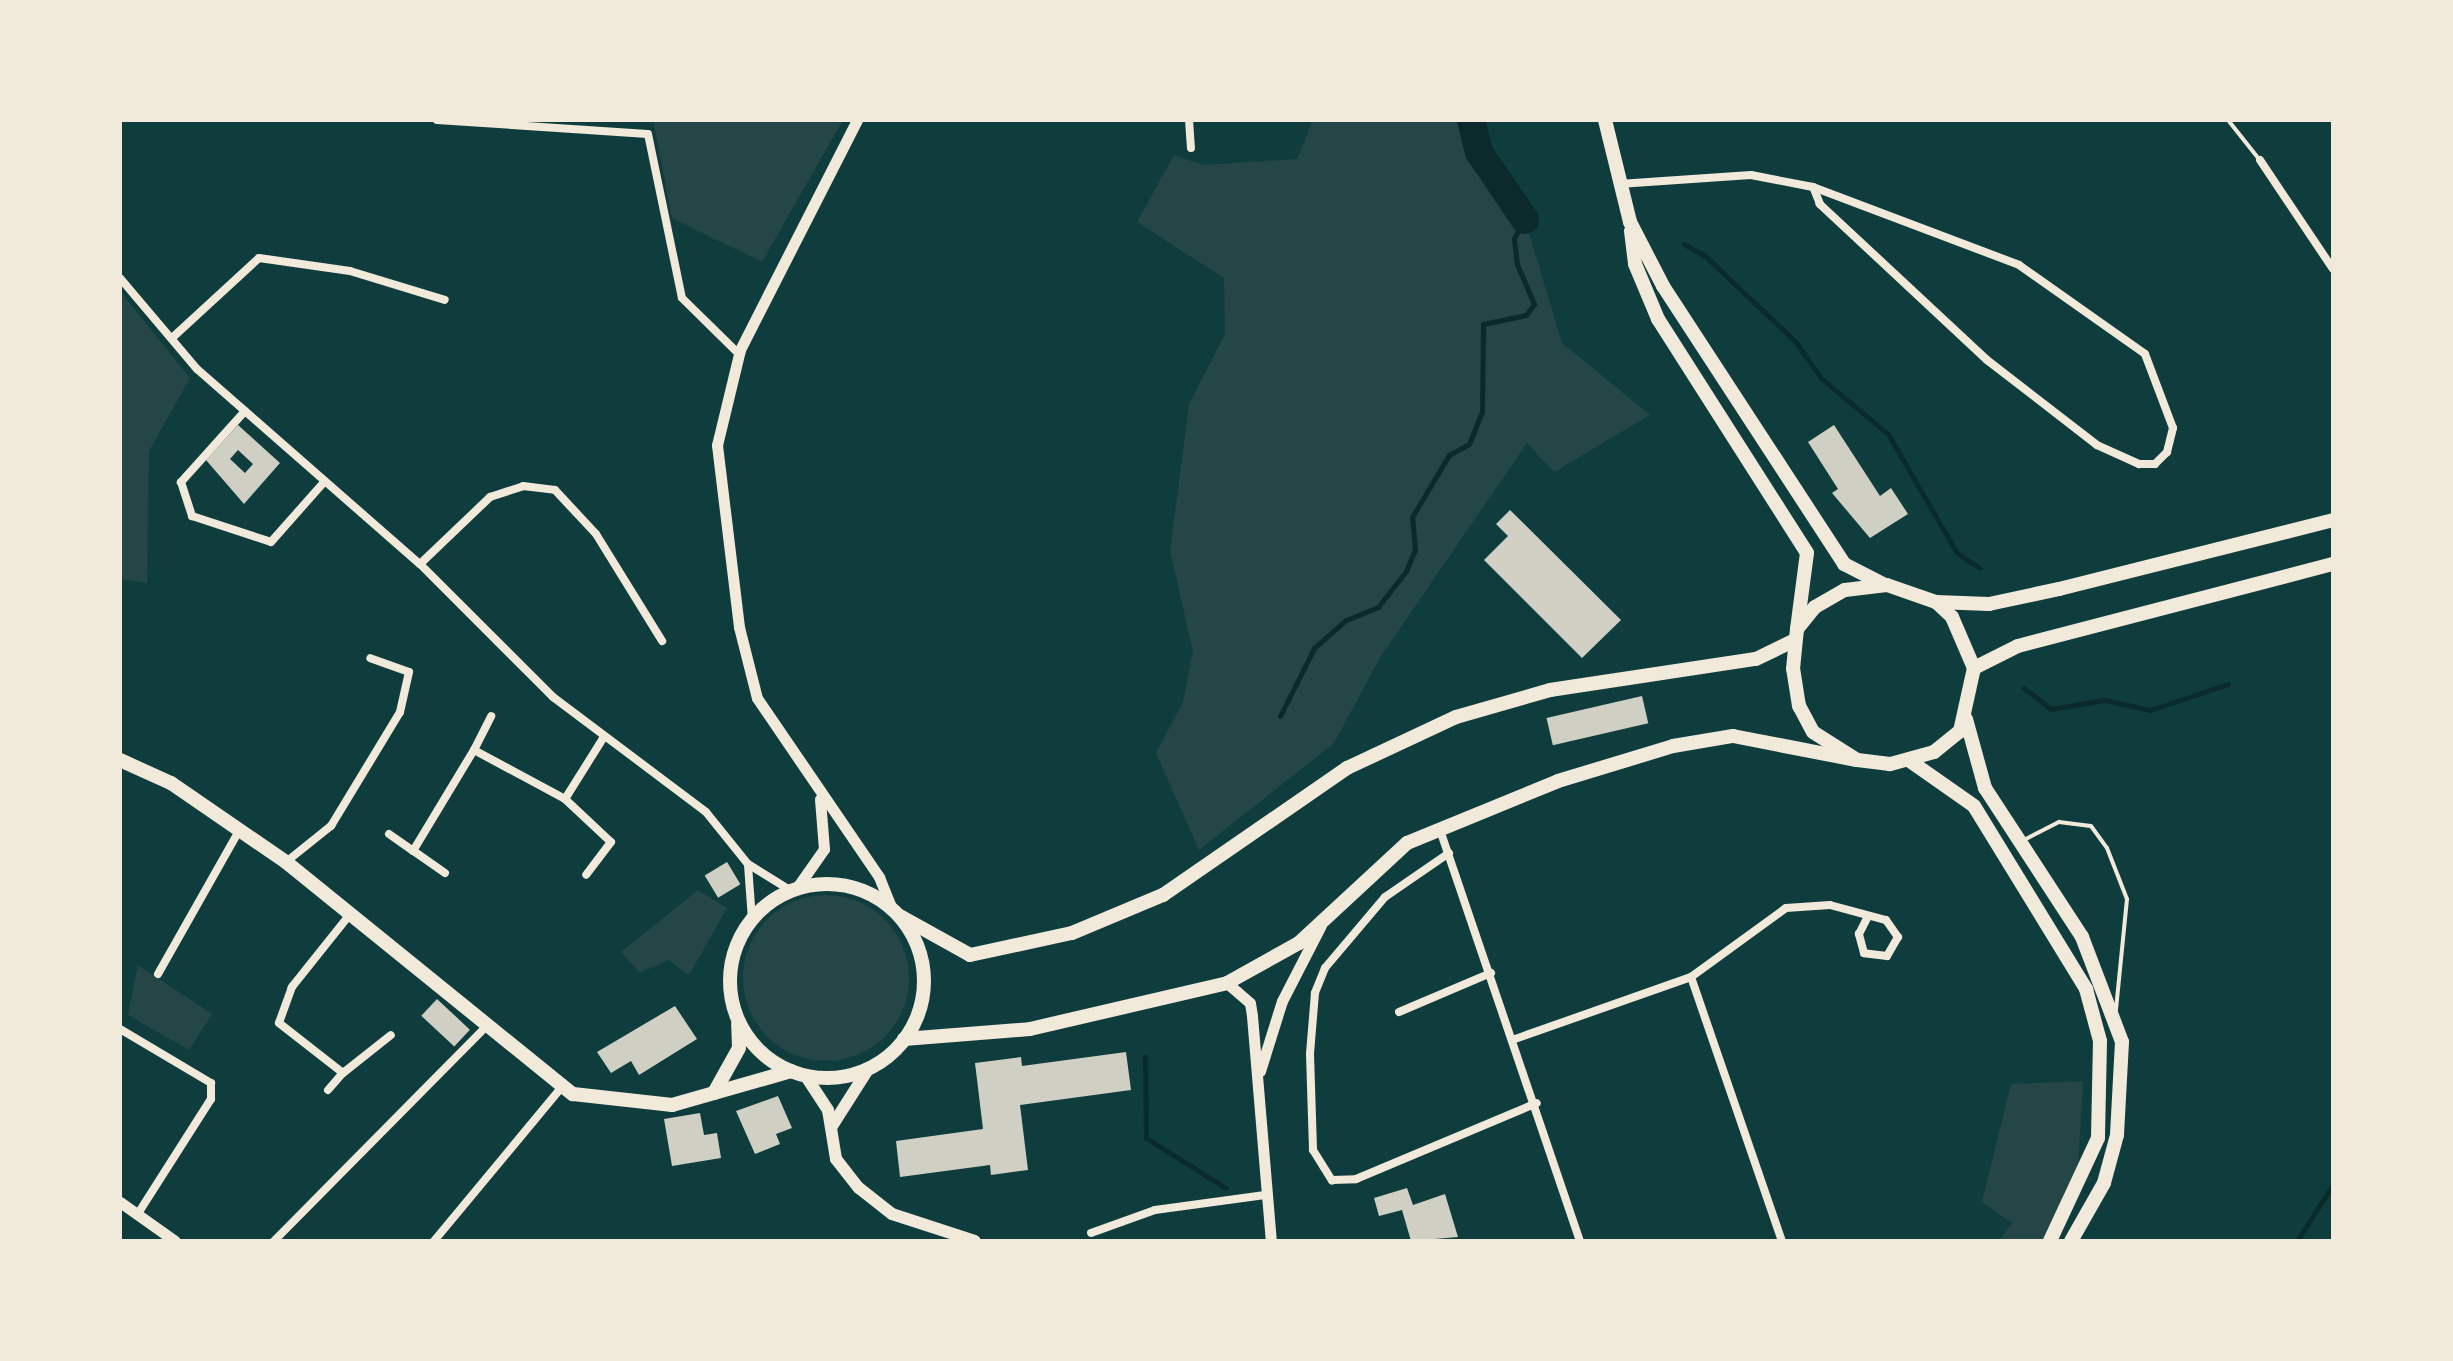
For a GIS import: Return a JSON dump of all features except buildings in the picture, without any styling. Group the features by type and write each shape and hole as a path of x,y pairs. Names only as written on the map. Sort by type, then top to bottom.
{"main road":[{"path":"1605,120 1618,184 1630,222 1635,264 1658,319 1807,553 1795,635 1794,688 1805,720 1824,741 1857,760"},
{"path":"1630,222 1825,538 1862,578 1936,602 1989,604 2333,520"},
{"path":"1974,668 2018,646 2333,564"},
{"path":"714,1093 739,1048 731,967 752,920 793,890 847,886 970,955 1061,937 1163,895 1347,768 1456,717 1566,687 1756,659 1795,635 1831,596 1887,585"},
{"path":"1936,602 1952,617 1974,668 1966,719 1985,788 2101,976 2115,1017 2124,1067 2117,1135 2104,1183 2071,1241"},
{"path":"904,1039 1061,1024 1227,983 1322,925 1397,851 1439,826 1701,738 1733,736 1857,760 1910,761 1934,752 1966,719"},
{"path":"120,760 240,829 286,862 561,1088 630,1106 714,1093 798,1073 869,1068"},
{"path":"1910,761 1974,806 2086,989 2102,1065 2098,1138 2050,1241"},
{"path":"832,1126 869,1068 904,1039 924,977 915,941 896,913"},
{"path":"737,1018 759,1050 798,1073 823,1097 832,1126 836,1159 859,1188 892,1214 975,1241"}],"street":[{"path":"437,120 648,134 682,298 739,354"},
{"path":"857,120 739,354 717,445 739,627 757,698 820,798 879,877 896,913"},
{"path":"1189,120 1191,148"},
{"path":"2260,160 2333,269"},
{"path":"1618,184 1648,176 1751,175 1813,187 2019,265 2145,354 2163,386 2172,442 2155,464 2139,464 2097,445 1987,360 1820,204 1813,187"},
{"path":"172,338 259,258 350,271 445,300"},
{"path":"120,278 172,338 245,411 420,564 602,740 706,812 748,864 793,890 824,849 820,798"},
{"path":"245,411 181,482 192,516 271,542 325,481"},
{"path":"420,564 490,497 523,486 555,490 596,534 662,641"},
{"path":"286,862 331,826 400,712 409,672 370,658"},
{"path":"413,851 491,716"},
{"path":"565,799 602,740"},
{"path":"474,750 565,799 611,842 586,875"},
{"path":"1439,826 1537,1103 1580,1241"},
{"path":"158,974 240,829"},
{"path":"389,834 445,873"},
{"path":"1449,853 1385,897 1325,968 1315,993 1313,1150 1332,1180 1356,1179 1537,1103"},
{"path":"748,864 752,920"},
{"path":"1515,1039 1691,977 1786,908 1830,905 1868,916 1894,928 1896,946 1887,956 1864,953 1859,934 1868,916"},
{"path":"343,1073 278,1016 351,913"},
{"path":"1257,1079 1282,1001 1322,925"},
{"path":"1399,1012 1491,973"},
{"path":"1691,977 1782,1241"},
{"path":"1227,983 1250,1003 1271,1241"},
{"path":"274,1241 486,1027"},
{"path":"120,1029 211,1083 211,1099 137,1215"},
{"path":"328,1090 343,1073 391,1035"},
{"path":"434,1241 561,1088"},
{"path":"1091,1233 1155,1210 1265,1195"},
{"path":"120,1202 175,1241"}],"lane":[{"path":"2228,120 2260,160"},
{"path":"2020,842 2059,822 2091,826 2107,848 2127,899 2115,1017"}],"shaded area":[{"path":"653,120 843,120 762,262 672,218"},
{"path":"1313,120 1471,120 1479,152 1525,220 1562,343 1650,415 1554,472 1527,443 1381,656 1334,743 1199,850 1156,753 1183,702 1193,651 1170,551 1189,404 1225,334 1224,278 1137,222 1174,155 1203,165 1297,159"},
{"path":"120,291 190,378 149,451 147,583 120,579"},
{"path":"698,890 727,908 689,975 668,960 640,973 621,952"},
{"path":"826,895 858,902 884,920 902,946 909,978 902,1010 884,1036 858,1054 826,1061 794,1054 768,1036 750,1010 743,978 750,946 768,920 794,902"},
{"path":"138,965 212,1014 189,1050 128,1015"},
{"path":"2083,1081 2078,1169 2043,1241 1999,1241 2012,1223 1982,1202 2011,1084"}],"waterway":[{"path":"1471,120 1479,152 1525,220"},
{"path":"1280,716 1314,648 1346,620 1378,607 1406,571 1415,550 1412,517 1449,455 1469,444 1482,411 1483,324 1526,315 1534,304 1517,264 1514,238 1525,220"},
{"path":"1684,244 1705,256 1795,341 1821,378 1888,434 1957,553 1980,568"},
{"path":"2024,688 2051,709 2104,700 2150,710 2228,684"},
{"path":"1145,1057 1146,1138 1226,1188"},
{"path":"2297,1241 2333,1184"}]}
